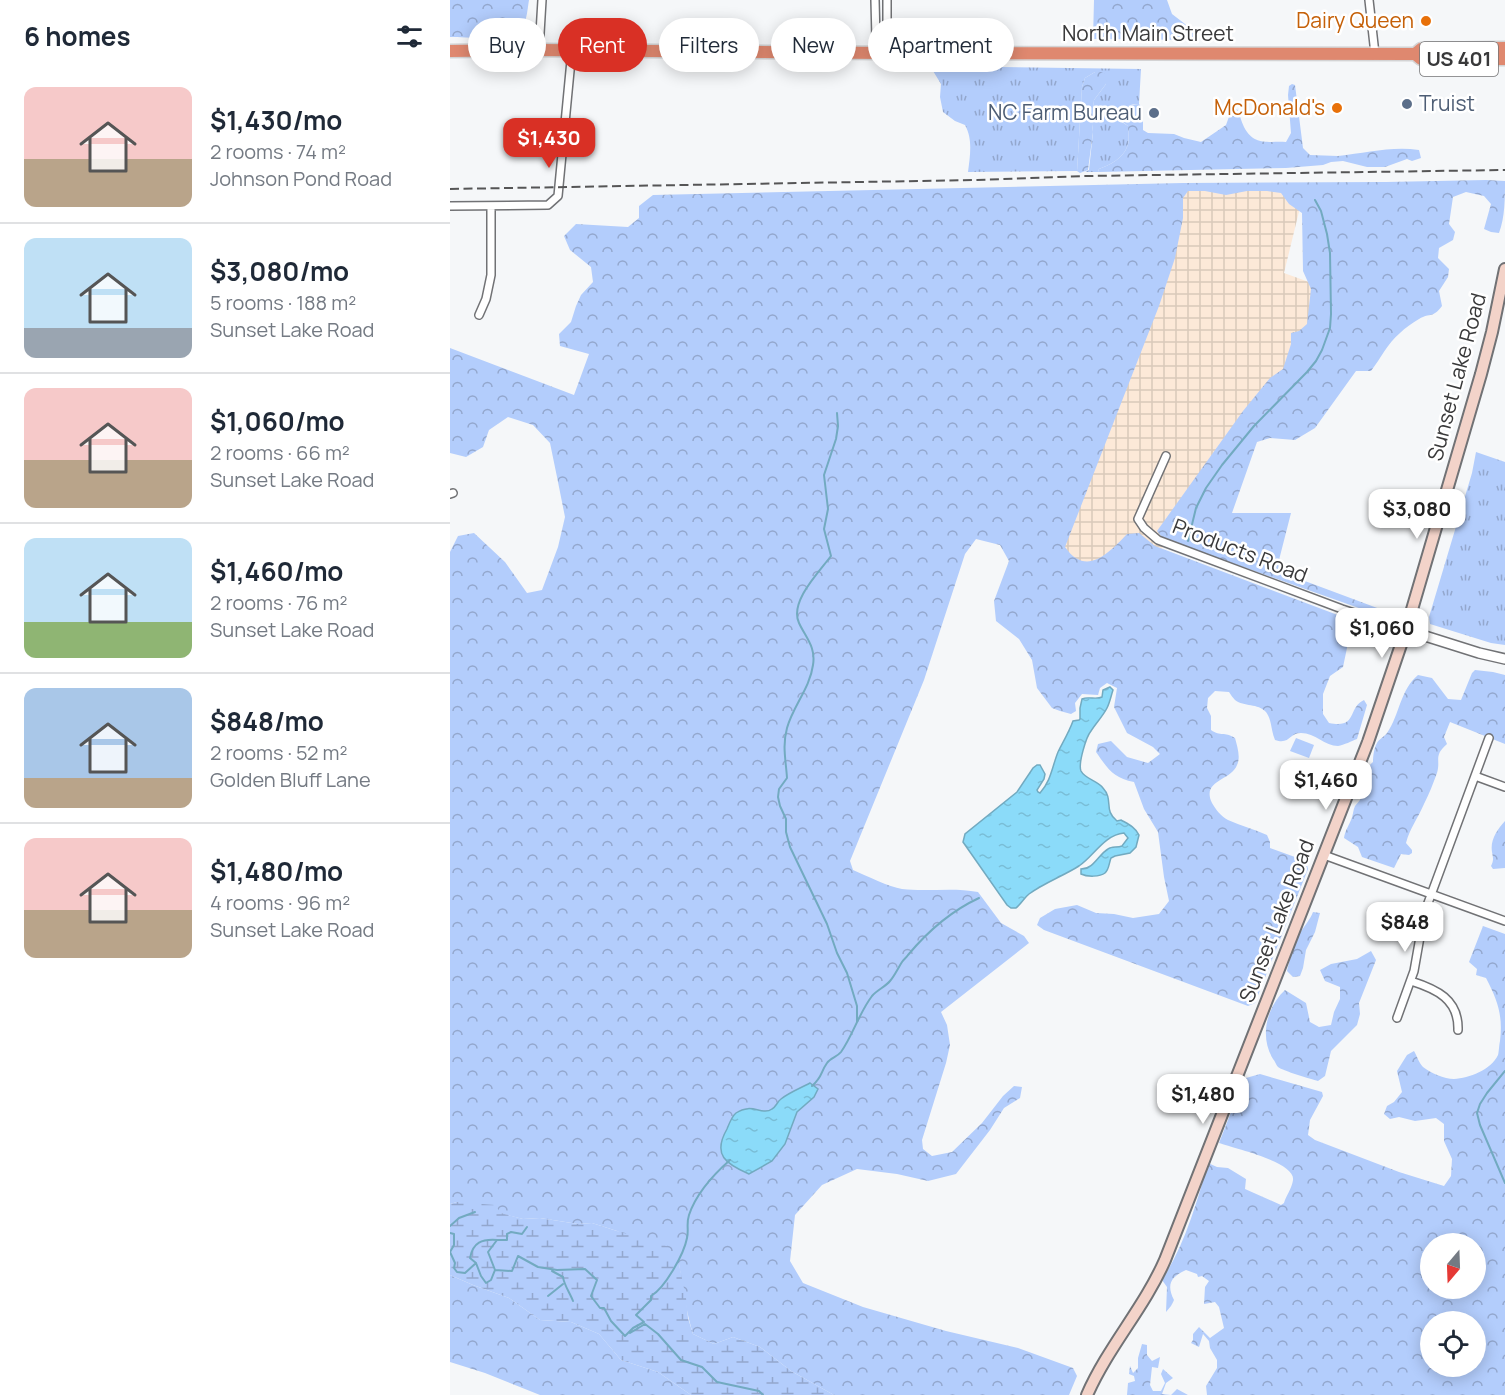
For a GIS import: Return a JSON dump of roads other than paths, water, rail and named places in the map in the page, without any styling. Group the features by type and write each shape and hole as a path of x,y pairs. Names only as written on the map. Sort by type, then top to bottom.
{"highway":[{"name":"North Main Street","path":"1415,54 1421,48 1505,48"},
{"name":"North Main Street","path":"450,51 468,51"},
{"name":"North Main Street","path":"647,51 868,53"},
{"name":"North Main Street","path":"1014,53 1415,54 1421,58 1505,59"}],"main road":[{"name":"Sunset Lake Road","path":"1087,1395 1103,1364 1149,1292 1165,1260 1368,742 1406,630 1502,303 1505,269"}],"street":[{"path":"541,18 542,0"},
{"path":"875,0 875,18"},
{"path":"886,0 886,18"},
{"path":"1369,0 1375,54"},
{"path":"450,206 548,205 558,196 570,72"},
{"path":"479,315 486,299 491,275 491,206"},
{"name":"Products Road","path":"1166,456 1138,519 1144,528 1158,540 1332,605 1479,653 1505,659"},
{"path":"1397,1018 1416,964 1423,920 1431,894 1489,738"},
{"path":"1475,776 1505,787"},
{"path":"1324,855 1505,921"},
{"path":"1411,981 1431,988 1450,1003 1456,1012 1458,1030"}],"water":[{"path":"1110,687 1113,690 1109,704 1087,739 1080,768 1083,774 1106,792 1110,813 1113,817 1117,821 1121,820 1129,824 1137,832 1139,835 1136,847 1130,853 1111,858 1103,874 1087,876 1081,874 1081,869 1089,867 1110,848 1122,846 1128,838 1124,833 1117,835 1105,842 1079,866 1035,890 1016,908 1011,908 963,842 965,834 1017,792 1037,765 1040,765 1045,774 1037,790 1040,793 1049,779 1058,752 1073,721 1080,719 1082,699 1102,697 1103,690"},
{"path":"810,1083 818,1089 814,1097 797,1112 785,1144 772,1161 749,1174 724,1158 721,1152 723,1138 735,1114 747,1109 768,1111 784,1097"}],"waterway":[{"path":"1188,541 1196,508 1222,465 1254,426 1307,372 1322,350 1330,328 1330,253 1321,211 1315,200"},
{"path":"837,413 836,439 824,475 828,509 824,529 831,556 807,588 798,606 799,623 810,643 814,659 809,681 787,728 785,747 787,778 779,789 778,797 786,819 786,832 790,847 827,924 847,973 857,1006 857,1022"},
{"path":"812,1086 818,1080 828,1061 841,1052 872,996 890,981 916,946 950,915 979,898"},
{"path":"1505,1071 1487,1093 1477,1113 1505,1183"},
{"path":"625,1336 644,1322 636,1315 662,1286 678,1261 687,1238 689,1215 696,1200 711,1178 730,1160"},
{"path":"450,1226 459,1218 475,1212"},
{"path":"497,1240 507,1240 507,1234 511,1232 522,1234 527,1227"},
{"path":"450,1233 454,1234 454,1245 450,1252 455,1263 454,1268 457,1272 465,1273 476,1263 486,1283 491,1280 495,1270 512,1271 518,1256 538,1267 557,1270 585,1269 597,1280 591,1296 600,1308 604,1308 611,1321 625,1336"},
{"path":"476,1263 470,1258 473,1248 483,1241 497,1240 488,1252 495,1270"},
{"path":"552,1271 563,1277 573,1301"},
{"path":"548,1296 563,1284"},
{"path":"630,1333 645,1324 658,1334 681,1360 702,1367 717,1382 759,1391 763,1395"}],"railway":[{"path":"450,189 1505,170"}],"place":[{"name":"Dairy Queen","path":"1426,21"},
{"name":"Truist","path":"1407,104"},
{"name":"McDonald's","path":"1337,108"},
{"name":"NC Farm Bureau","path":"1154,113"}]}
